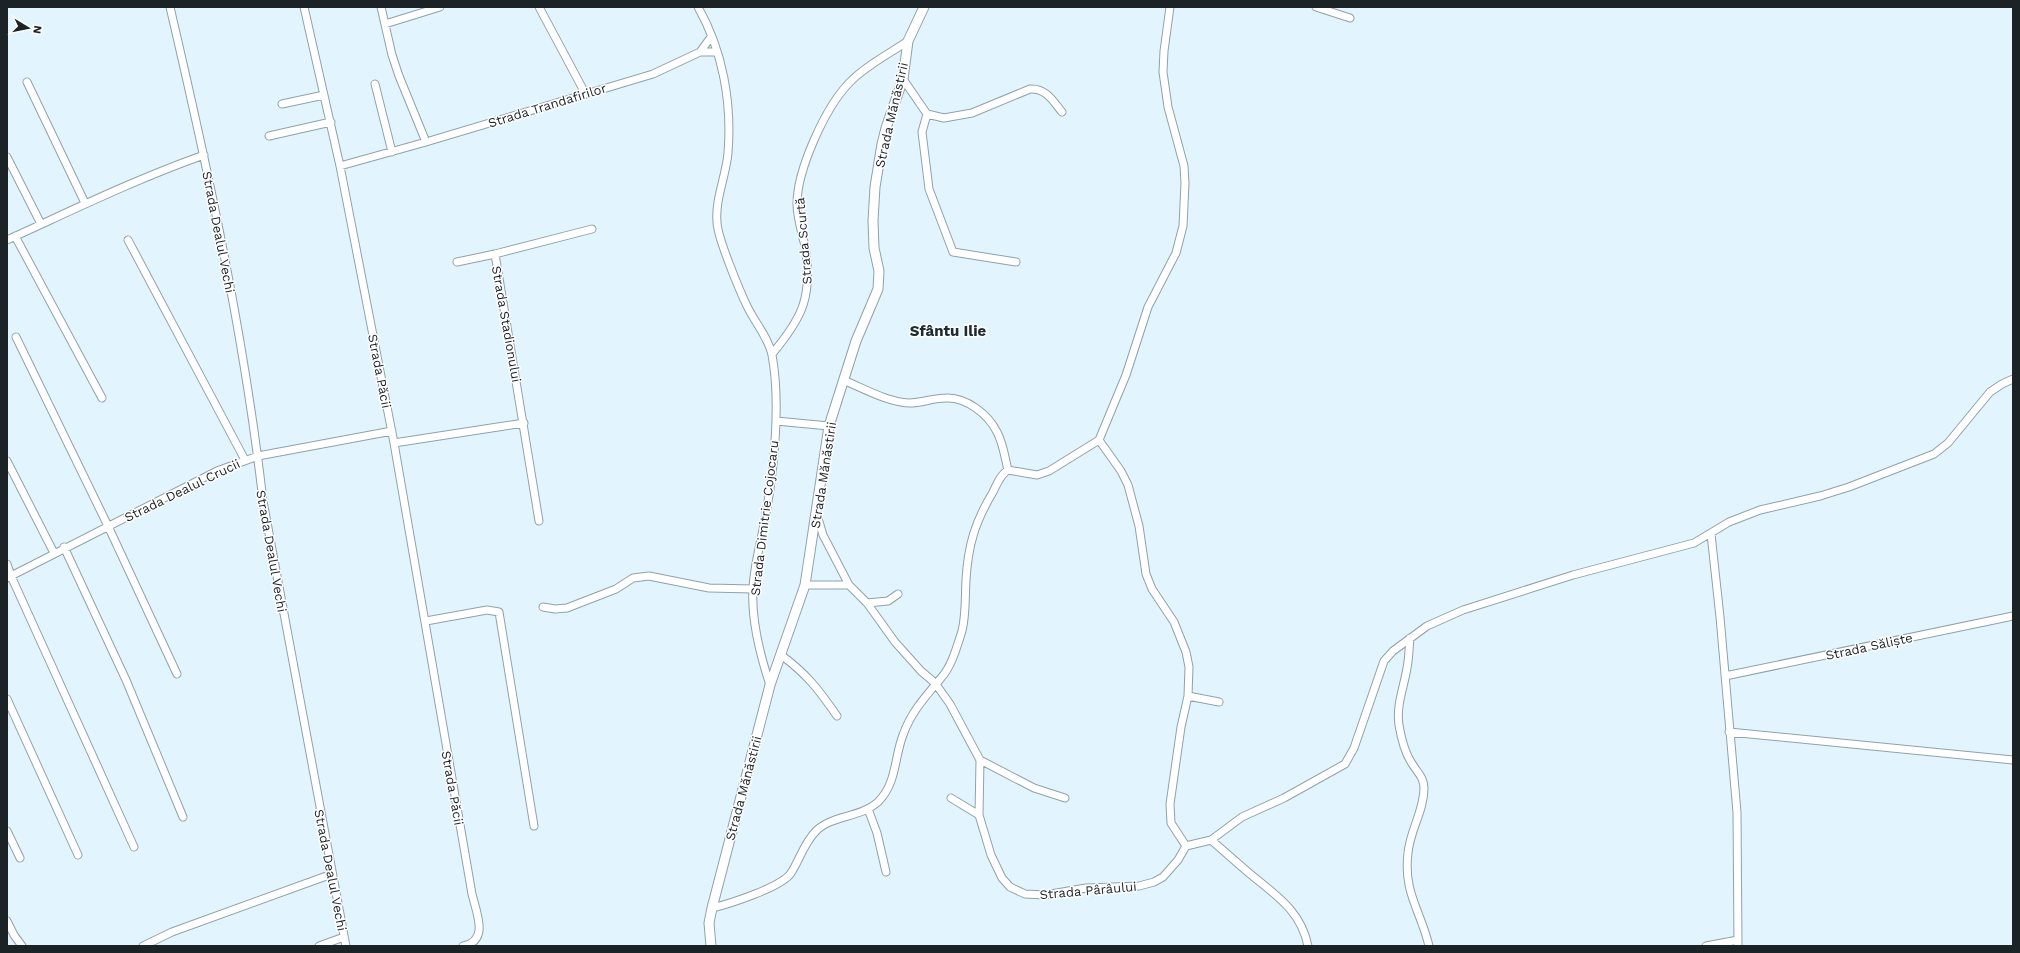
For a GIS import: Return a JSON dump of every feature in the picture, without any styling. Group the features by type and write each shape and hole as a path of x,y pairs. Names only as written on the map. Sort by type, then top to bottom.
{"street":[{"name":"Strada Dealul Vechi","path":"170,7 204,156 234,307 258,456 263,501 346,946"},
{"name":"Strada Păcii","path":"304,7 331,122 392,431 426,621 438,703 479,927 479,936 475,942 463,946"},
{"path":"381,7 399,76 426,142"},
{"path":"385,24 440,7"},
{"path":"539,7 585,93"},
{"name":"Strada Dimitrie Cojocaru","path":"698,7 717,52 727,87 729,114 728,153 717,223 748,308 767,340 772,354 776,421 766,518 752,589 753,610 757,632 764,668 770,685"},
{"name":"Strada Mănăstirii","path":"711,946 709,923 712,908 770,685 805,585 817,514 829,426 856,341 878,288 879,271 874,248 873,221 875,187 886,128 903,79 908,41 924,7"},
{"path":"712,908 734,903 779,883 790,875 807,842 816,831 826,824 868,809 884,794 890,784 902,736 911,716 949,666 962,630 967,558 973,530 981,511 1002,475 1008,470 1037,475 1049,471 1099,440 1126,375 1148,307 1176,253 1182,236 1185,183 1184,166 1168,107 1163,72 1164,51 1170,7"},
{"path":"1316,7 1350,18"},
{"name":"Strada Trandafirilor","path":"700,52 711,37"},
{"name":"Strada Scurtă","path":"772,354 795,325 803,309 807,292 808,269 797,205 800,184 810,152 835,100 849,83 863,71 908,41"},
{"name":"Strada Trandafirilor","path":"340,166 392,152 585,93 653,74 700,52 717,52"},
{"path":"903,79 926,114 944,118 972,113 1030,89 1037,89 1046,93 1062,112"},
{"path":"27,82 85,203"},
{"path":"374,84 392,152"},
{"path":"282,104 324,95"},
{"path":"926,114 922,132 929,189 953,252 1016,262"},
{"path":"269,136 331,122"},
{"name":"Strada Dealul Vechi","path":"7,240 85,203 147,176 204,156"},
{"path":"7,157 41,224"},
{"name":"Strada Stadionului","path":"539,521 495,254 592,229"},
{"path":"14,236 102,398"},
{"path":"128,240 245,460"},
{"path":"456,262 495,254"},
{"path":"16,337 108,526 177,674"},
{"path":"1099,440 1121,471 1128,485 1139,526 1146,574 1152,589 1174,622 1186,652 1189,667 1188,696 1181,727 1170,804 1171,823 1186,846 1211,840 1242,817 1284,798 1345,764 1354,748 1384,661 1388,655 1410,638 1444,618 1480,604 1573,575 1694,543 1729,522 1760,510 1820,496 1849,487 1934,454 1948,443 1990,392 2013,379"},
{"path":"843,380 900,401 924,402 944,398 960,399 968,403 992,423 998,433 1008,470"},
{"path":"776,421 829,426"},
{"path":"394,443 524,423"},
{"name":"Strada Dealul Crucii","path":"9,577 64,547 217,471 245,460 258,456 392,431"},
{"path":"7,461 54,553"},
{"name":"Strada Pârâului","path":"817,514 823,534 849,585 867,603 895,642 921,670 936,683 950,704 980,760 979,816 991,855 1002,878 1010,887 1025,894 1044,895 1086,888 1122,888 1154,882 1172,869 1186,846"},
{"path":"1706,946 1738,943 1737,812 1720,617 1711,534"},
{"path":"64,547 126,680 183,817"},
{"path":"7,564 9,577 134,847"},
{"path":"543,607 566,608 616,589 633,578 649,576 709,588 752,589"},
{"path":"805,585 849,585"},
{"path":"867,603 888,601 898,594"},
{"path":"426,621 488,610 499,612 534,826"},
{"name":"Strada Săliște","path":"1725,676 2013,616"},
{"path":"1410,638 1407,667 1399,700 1399,725 1408,754 1413,764 1419,771 1424,787 1420,813 1408,852 1408,878 1412,902 1429,946"},
{"path":"780,655 797,666 816,684 837,716"},
{"path":"1188,696 1219,702"},
{"path":"7,699 78,855"},
{"path":"1729,732 2013,760"},
{"path":"980,760 1034,788 1065,798"},
{"path":"951,798 979,816"},
{"path":"868,809 877,833 886,872"},
{"path":"7,830 20,858"},
{"path":"1211,840 1287,903 1302,928 1308,946"},
{"path":"143,946 172,932 332,874"},
{"path":"7,921 14,935 22,946"},
{"path":"319,946 344,937"}],"district":[{"name":"Sfântu Ilie","path":"948,331"}]}
